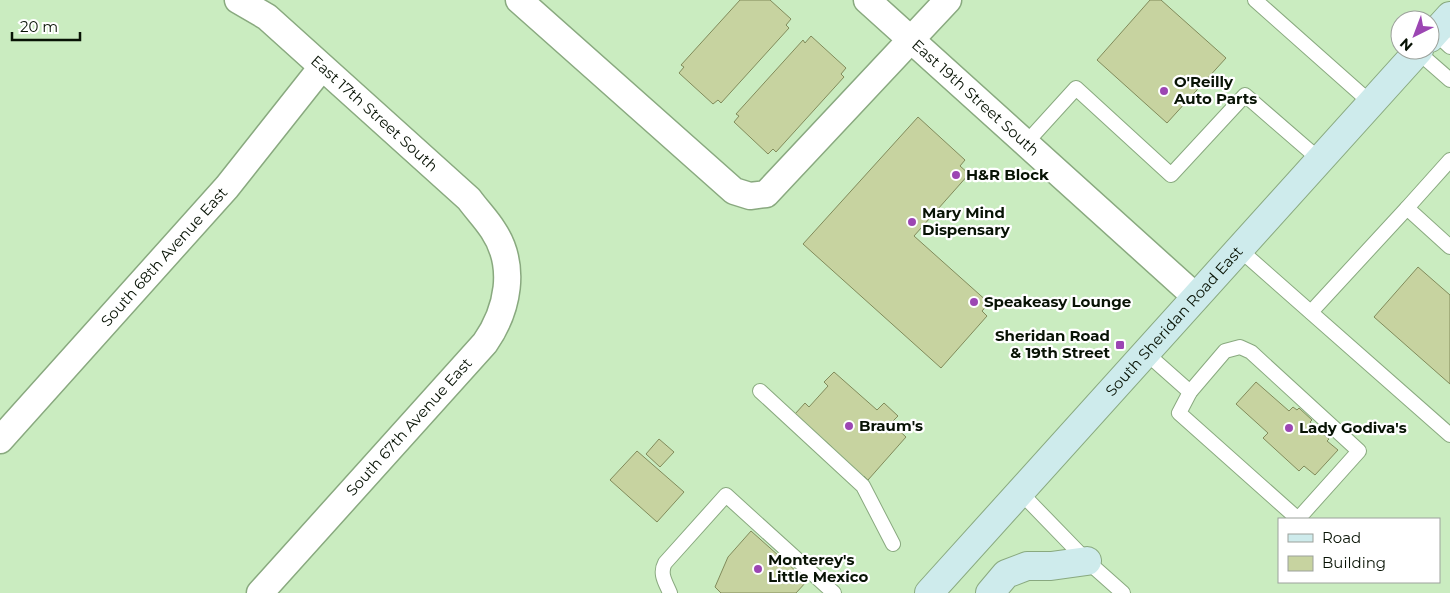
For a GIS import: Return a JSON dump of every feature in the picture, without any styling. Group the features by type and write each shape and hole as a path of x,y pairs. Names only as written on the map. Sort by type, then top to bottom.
{"main road":[{"name":"South Sheridan Road East","path":"929,593 1371,102 1413,60"},
{"path":"990,593 1006,574 1027,566 1051,566 1086,562"}],"street":[{"name":"East 17th Street South","path":"238,0 267,17 469,200 498,239"},
{"path":"519,0 734,191 750,196 766,194 948,0"},
{"name":"East 19th Street South","path":"867,0 1196,297"},
{"name":"South 68th Avenue East","path":"0,440 227,187 322,67"},
{"name":"South 67th Avenue East","path":"260,593 495,329 507,290 506,263 498,239"}],"lane":[{"path":"1255,0 1371,102"},
{"path":"1440,54 1450,80"},
{"path":"1026,143 1076,88 1171,175 1244,95 1320,160"},
{"path":"1312,312 1450,160"},
{"path":"1407,208 1450,247"},
{"path":"1239,249 1450,434"},
{"path":"1297,518 1179,413 1190,392 1225,351 1240,347 1251,352 1359,451 1299,518"},
{"path":"1146,353 1190,392"},
{"path":"760,391 863,486 893,544"},
{"path":"1020,492 1086,562 1123,593"},
{"path":"670,593 662,576 662,569 665,563 726,495 834,593"}],"building":[{"path":"740,0 770,0 791,19 786,25 789,28 721,103 718,100 713,104 679,73 684,67 681,65"},
{"name":"O'Reilly Auto Parts","path":"1150,0 1161,0 1226,58 1167,123 1097,60"},
{"path":"811,36 846,68 841,74 844,77 776,152 773,149 768,154 734,122 739,116 736,114 803,40 805,43"},
{"path":"918,117 965,160 960,166 969,174 914,236 989,303 982,311 987,316 941,368 803,244"},
{"path":"1418,267 1450,295 1450,384 1374,317"},
{"name":"Braum's","path":"834,372 877,410 884,403 898,416 891,423 906,437 868,480 864,476 863,478 832,447 803,424 804,422 795,414 805,403 809,407 828,386 824,382"},
{"name":"Lady Godiva's","path":"1256,382 1289,411 1293,407 1297,410 1299,408 1312,420 1310,422 1329,439 1327,441 1338,450 1315,475 1304,466 1299,471 1263,438 1268,433 1236,404"},
{"path":"659,439 674,452 660,467 646,454"},
{"path":"637,451 684,492 657,522 610,480"},
{"name":"Monterey's Little Mexico","path":"751,531 807,581 796,593 721,593 715,587 728,557"}],"place":[{"name":"O'Reilly Auto Parts","path":"1164,91"},
{"name":"H&R Block","path":"956,175"},
{"name":"Mary Mind Dispensary","path":"912,222"},
{"name":"Speakeasy Lounge","path":"974,302"},
{"name":"Sheridan Road & 19th Street","path":"1120,345"},
{"name":"Braum's","path":"849,426"},
{"name":"Lady Godiva's","path":"1289,428"},
{"name":"Monterey's Little Mexico","path":"758,569"}]}
